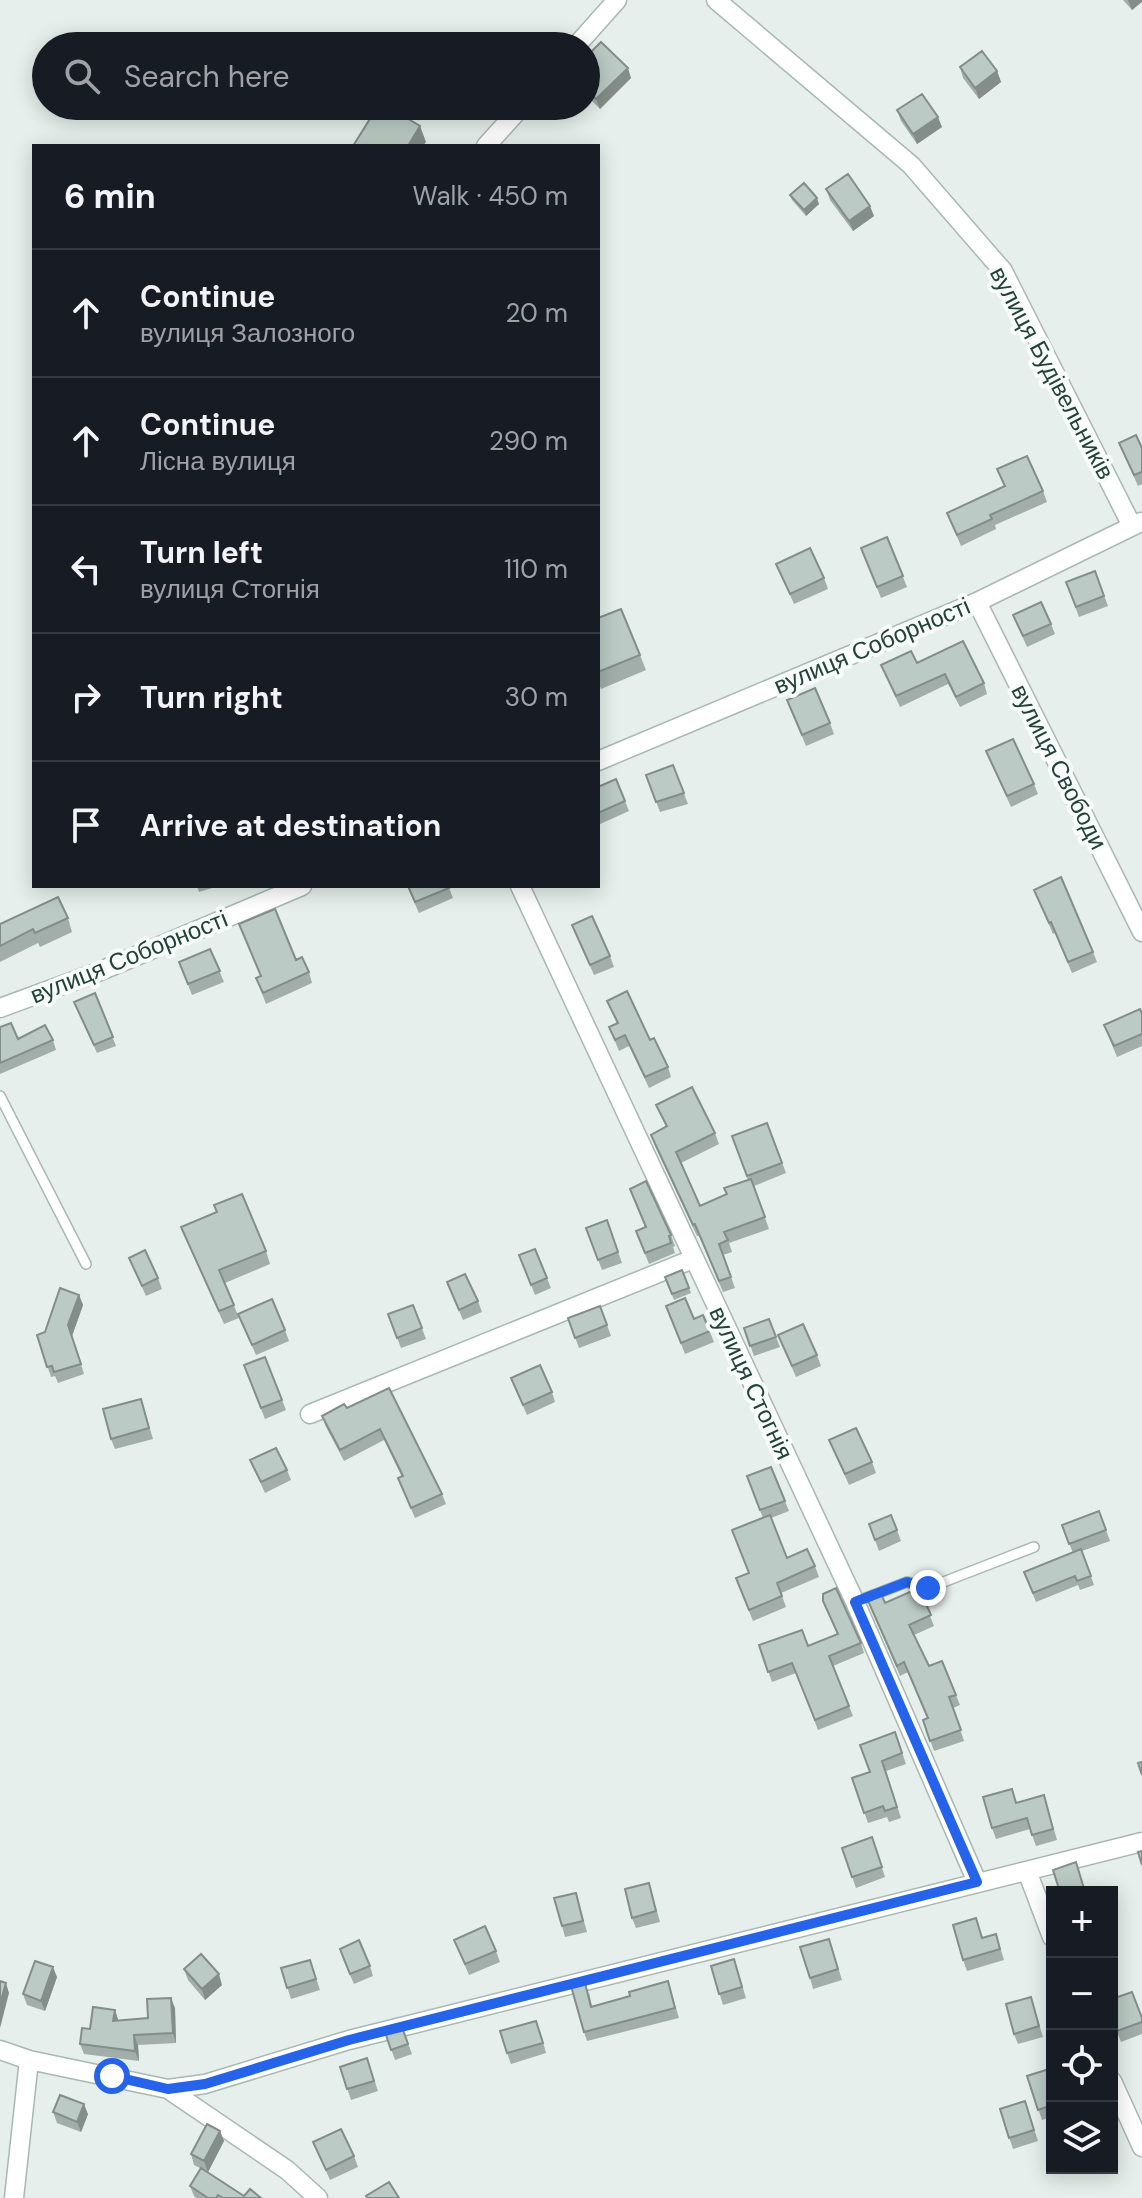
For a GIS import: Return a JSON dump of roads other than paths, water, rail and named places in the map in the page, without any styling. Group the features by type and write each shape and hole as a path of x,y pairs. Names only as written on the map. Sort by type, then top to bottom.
{"street":[{"path":"588,32 617,0"},
{"name":"вулиця Будівельників","path":"716,0 911,165 1003,271 1137,524"},
{"path":"488,144 509,120"},
{"name":"вулиця Соборності","path":"600,760 977,602 1137,524"},
{"name":"вулиця Свободи","path":"977,602 1142,932"},
{"name":"вулиця Соборності","path":"0,1008 98,972 297,888"},
{"name":"вулиця Стогнія","path":"521,888 855,1602 977,1882"},
{"path":"310,1414 693,1259"},
{"path":"0,2050 29,2060 168,2089 205,2084 349,2040 1142,1842"},
{"path":"1027,1871 1046,1921"},
{"path":"14,2198 29,2060"},
{"path":"168,2089 287,2170 318,2198"},
{"path":"1118,2094 1142,2147"}],"lane":[{"path":"0,1096 86,1264"},
{"path":"855,1602 907,1582 928,1588 1034,1547"}]}
